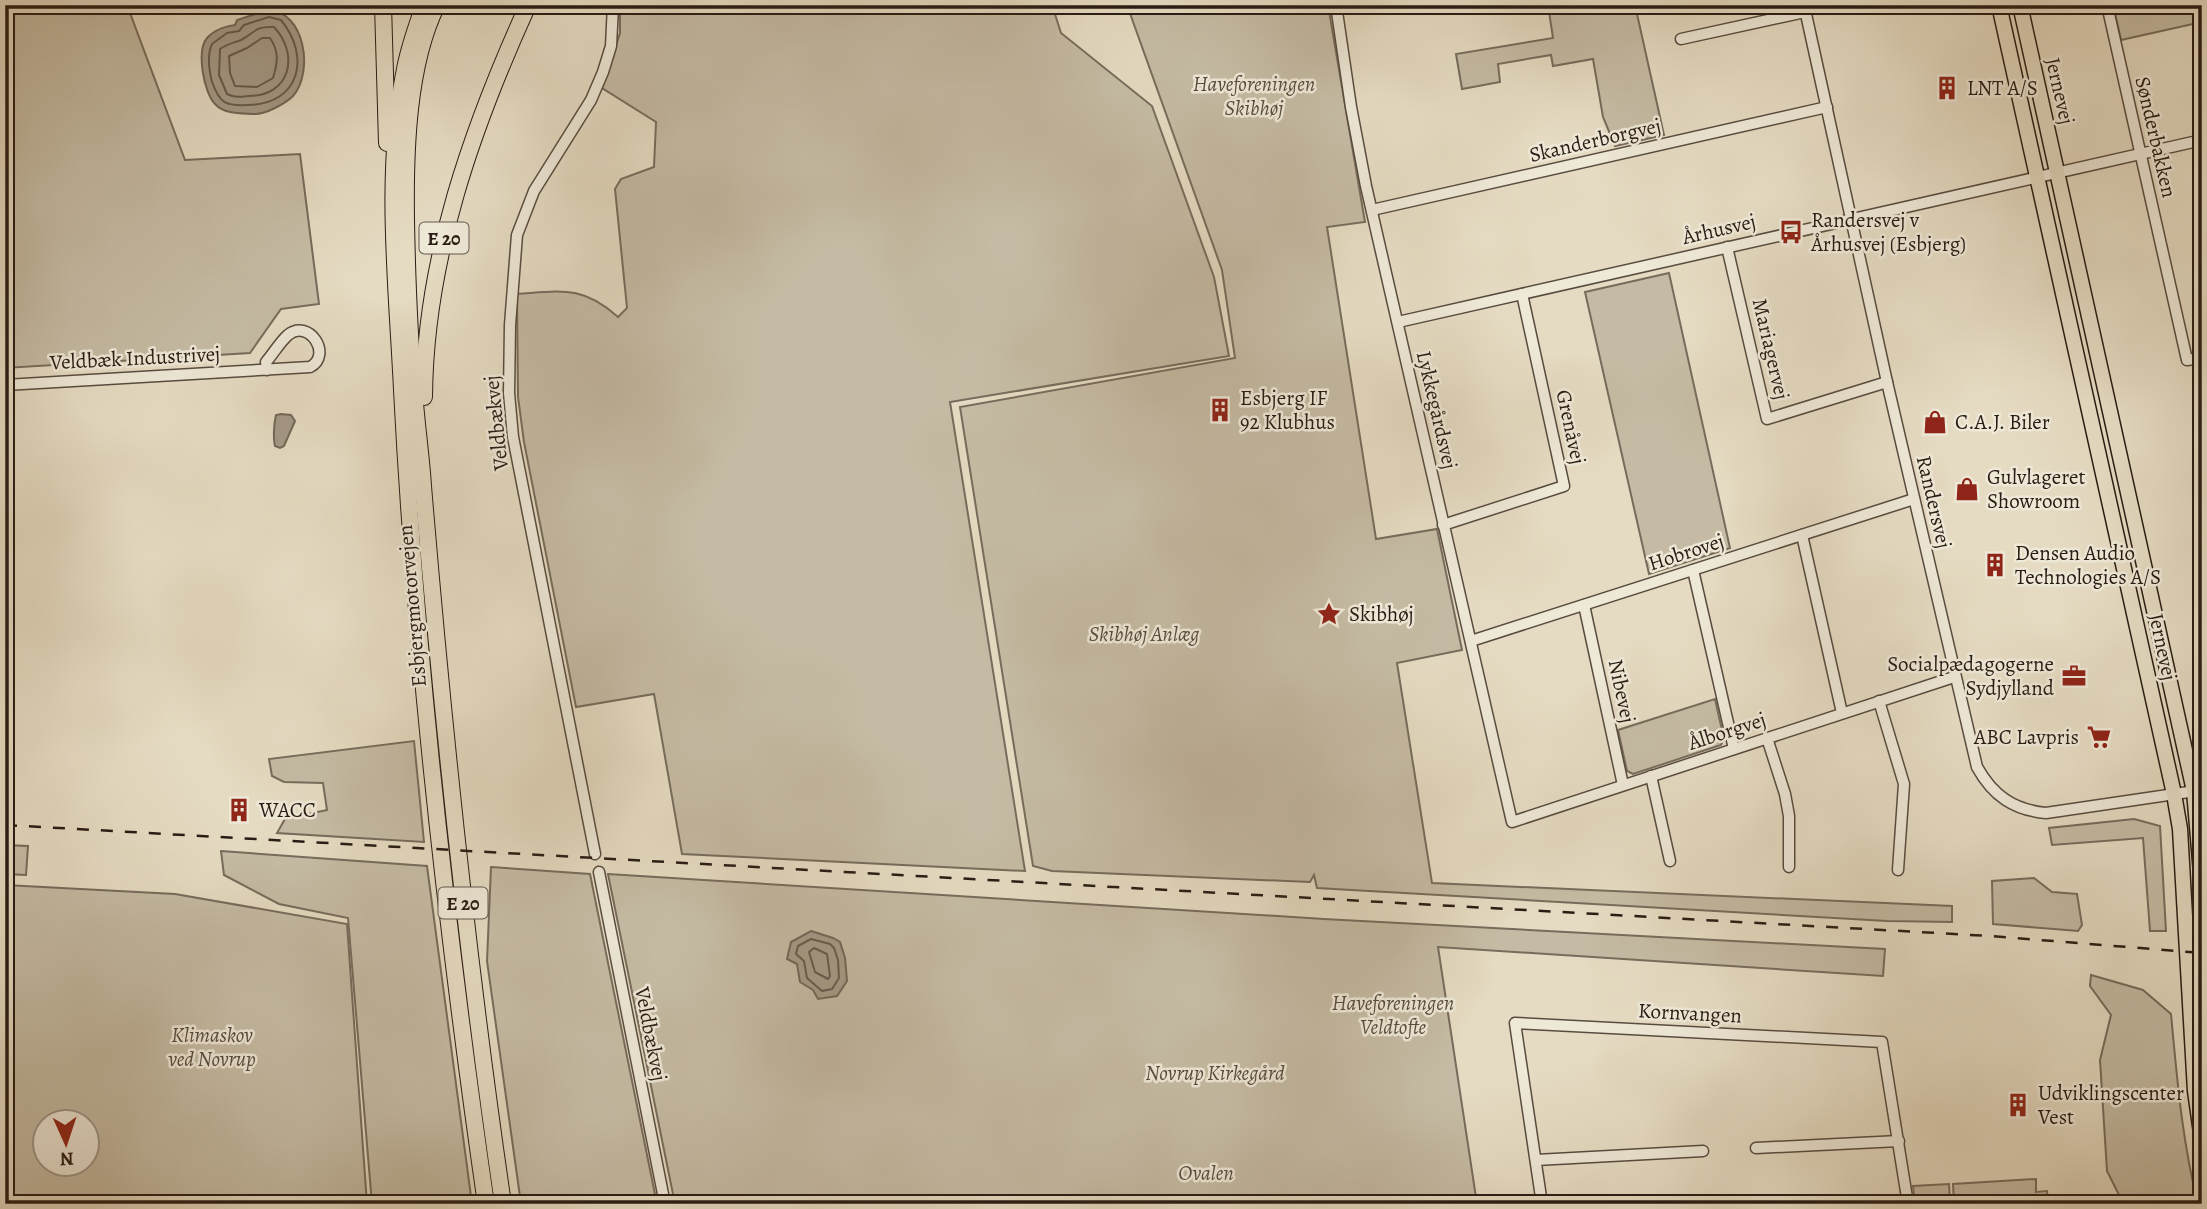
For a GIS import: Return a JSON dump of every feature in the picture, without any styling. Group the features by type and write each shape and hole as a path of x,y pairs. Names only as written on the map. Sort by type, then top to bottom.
{"highway":[{"path":"383,5 388,177 394,255"},
{"name":"Esbjergmotorvejen","path":"424,5 405,69 399,109 394,255 406,482 431,767 462,1031 486,1204"},
{"name":"Esbjergmotorvejen","path":"437,5 416,68 408,122 406,182 414,389 446,754 478,1028 503,1204"},
{"name":"E 20","path":"423,483 427,338 442,244 479,126 528,5"}],"main road":[{"name":"Jernevej","path":"1999,5 2021,98 2051,181 2063,243 2077,260 2198,791 2202,884"},
{"name":"Jernevej","path":"2020,5 2048,175 2180,828 2195,1091 2202,1140"},
{"path":"2155,706 2169,727 2181,783 2198,791"},
{"path":"2174,794 2188,804 2193,857 2202,884"}],"street":[{"name":"Veldbækvej","path":"595,854 513,438 509,393 510,325 517,235 534,191 591,100 603,72 611,46 613,5"},
{"name":"Lykkegårdsvej","path":"1336,5 1351,107 1372,210 1512,821"},
{"name":"Sønderbakken","path":"2107,5 2187,360 2202,358"},
{"path":"1681,39 1804,9"},
{"name":"Randersvej","path":"1804,9 1954,677 1977,767 1984,780 2005,801 2046,813 2198,791"},
{"name":"Skanderborgvej","path":"1372,210 1827,107"},
{"name":"Århusvej","path":"1398,322 2202,140"},
{"name":"Mariagervej","path":"1727,247 1767,419 1887,382"},
{"name":"Grenåvej","path":"1443,525 1564,486 1522,294"},
{"name":"Veldbæk Industrivej","path":"5,384 267,370 314,365 319,356 317,341 308,332 288,335 266,362 267,370"},
{"name":"Hobrovej","path":"1471,641 1914,499"},
{"path":"1802,535 1842,713"},
{"path":"1693,570 1734,749"},
{"name":"Nibevej","path":"1584,605 1623,785"},
{"name":"Ålborgvej","path":"1512,821 1954,677"},
{"path":"1880,701 1904,784 1898,870"},
{"path":"1767,738 1785,794 1789,816 1789,867"},
{"path":"1651,776 1670,861"},
{"name":"Veldbækvej","path":"599,872 665,1204"},
{"name":"Kornvangen","path":"1542,1204 1515,1023 1882,1042 1908,1204"},
{"path":"1756,1148 1899,1141"},
{"path":"1536,1160 1703,1151"}],"green space":[{"path":"5,5 127,5 185,160 300,154 319,304 281,309 250,353 5,368"},
{"path":"620,5 1052,5 1061,33 1152,106 1214,277 1229,356 950,402 1025,871 682,854 654,694 576,707 524,442 518,397 517,294 571,292 594,299 618,317 627,308 615,189 621,179 654,167 656,122 602,88 620,33"},
{"path":"1127,5 1328,5 1365,222 1327,227 1376,539 1437,529 1462,650 1397,663 1432,883 1952,906 1952,922 1887,921 1317,888 1314,875 1310,882 1052,871 1033,866 960,407 1235,358 1222,270"},
{"path":"1548,5 1635,5 1664,135 1615,146 1603,117 1593,59 1553,66 1551,55 1498,64 1500,82 1462,89 1456,54 1553,38"},
{"path":"2113,5 2202,5 2202,22 2121,40"},
{"path":"1669,273 1730,548 1649,574 1585,292"},
{"path":"1715,699 1724,739 1721,745 1633,774 1627,771 1618,730"},
{"path":"414,741 424,842 277,833 285,819 327,810 323,783 284,782 272,776 269,759"},
{"path":"2134,819 2160,826 2166,931 2150,931 2143,838 2052,845 2049,828"},
{"path":"5,845 28,846 26,875 5,874"},
{"path":"221,851 427,866 472,1204 372,1204 348,918 279,904 224,875"},
{"path":"491,867 590,874 657,1204 521,1204 487,961"},
{"path":"608,874 1324,919 1885,949 1883,976 1438,947 1477,1204 675,1204"},
{"path":"2034,878 2052,892 2077,894 2082,925 2078,931 1993,924 1992,881"},
{"name":"Klimaskov ved Novrup","path":"5,885 175,894 347,924 367,1204 5,1204"},
{"path":"2091,975 2143,990 2171,1014 2184,1133 2198,1204 2121,1204 2107,1171 2100,1060 2111,1015 2090,986"},
{"path":"2036,1179 2036,1192 2047,1191 2048,1204 1954,1204 1953,1184"},
{"path":"1949,1184 1950,1202 1915,1204 1913,1186"}],"water":[{"path":"268,10 281,13 298,31 304,59 299,85 289,100 265,112 240,113 219,108 211,99 205,82 202,52 207,38 224,27 235,25 237,20"},
{"path":"276,415 291,415 295,421 284,446 280,448 275,446 274,430"},
{"path":"811,931 840,942 847,981 837,996 818,999 813,990 800,982 797,964 787,959 791,942"}],"railway":[{"path":"5,825 1990,936 2202,953"}],"place":[{"name":"LNT A/S","path":"1947,88"},
{"name":"Randersvej v Århusvej (Esbjerg)","path":"1791,232"},
{"name":"Esbjerg IF 92 Klubhus","path":"1220,410"},
{"name":"C.A.J. Biler","path":"1935,422"},
{"name":"Gulvlageret Showroom","path":"1967,489"},
{"name":"Densen Audio Technologies A/S","path":"1995,565"},
{"name":"Skibhøj","path":"1329,614"},
{"name":"Socialpædagogerne Sydjylland","path":"2074,676"},
{"name":"ABC Lavpris","path":"2099,737"},
{"name":"WACC","path":"239,810"},
{"name":"Udviklingscenter Vest","path":"2018,1105"}],"park label":[{"name":"Haveforeningen Skibhøj","path":"1254,96"},
{"name":"Skibhøj Anlæg","path":"1144,634"},
{"name":"Haveforeningen Veldtofte","path":"1393,1015"},
{"name":"Novrup Kirkegård","path":"1215,1073"},
{"name":"Ovalen","path":"1206,1173"}]}
